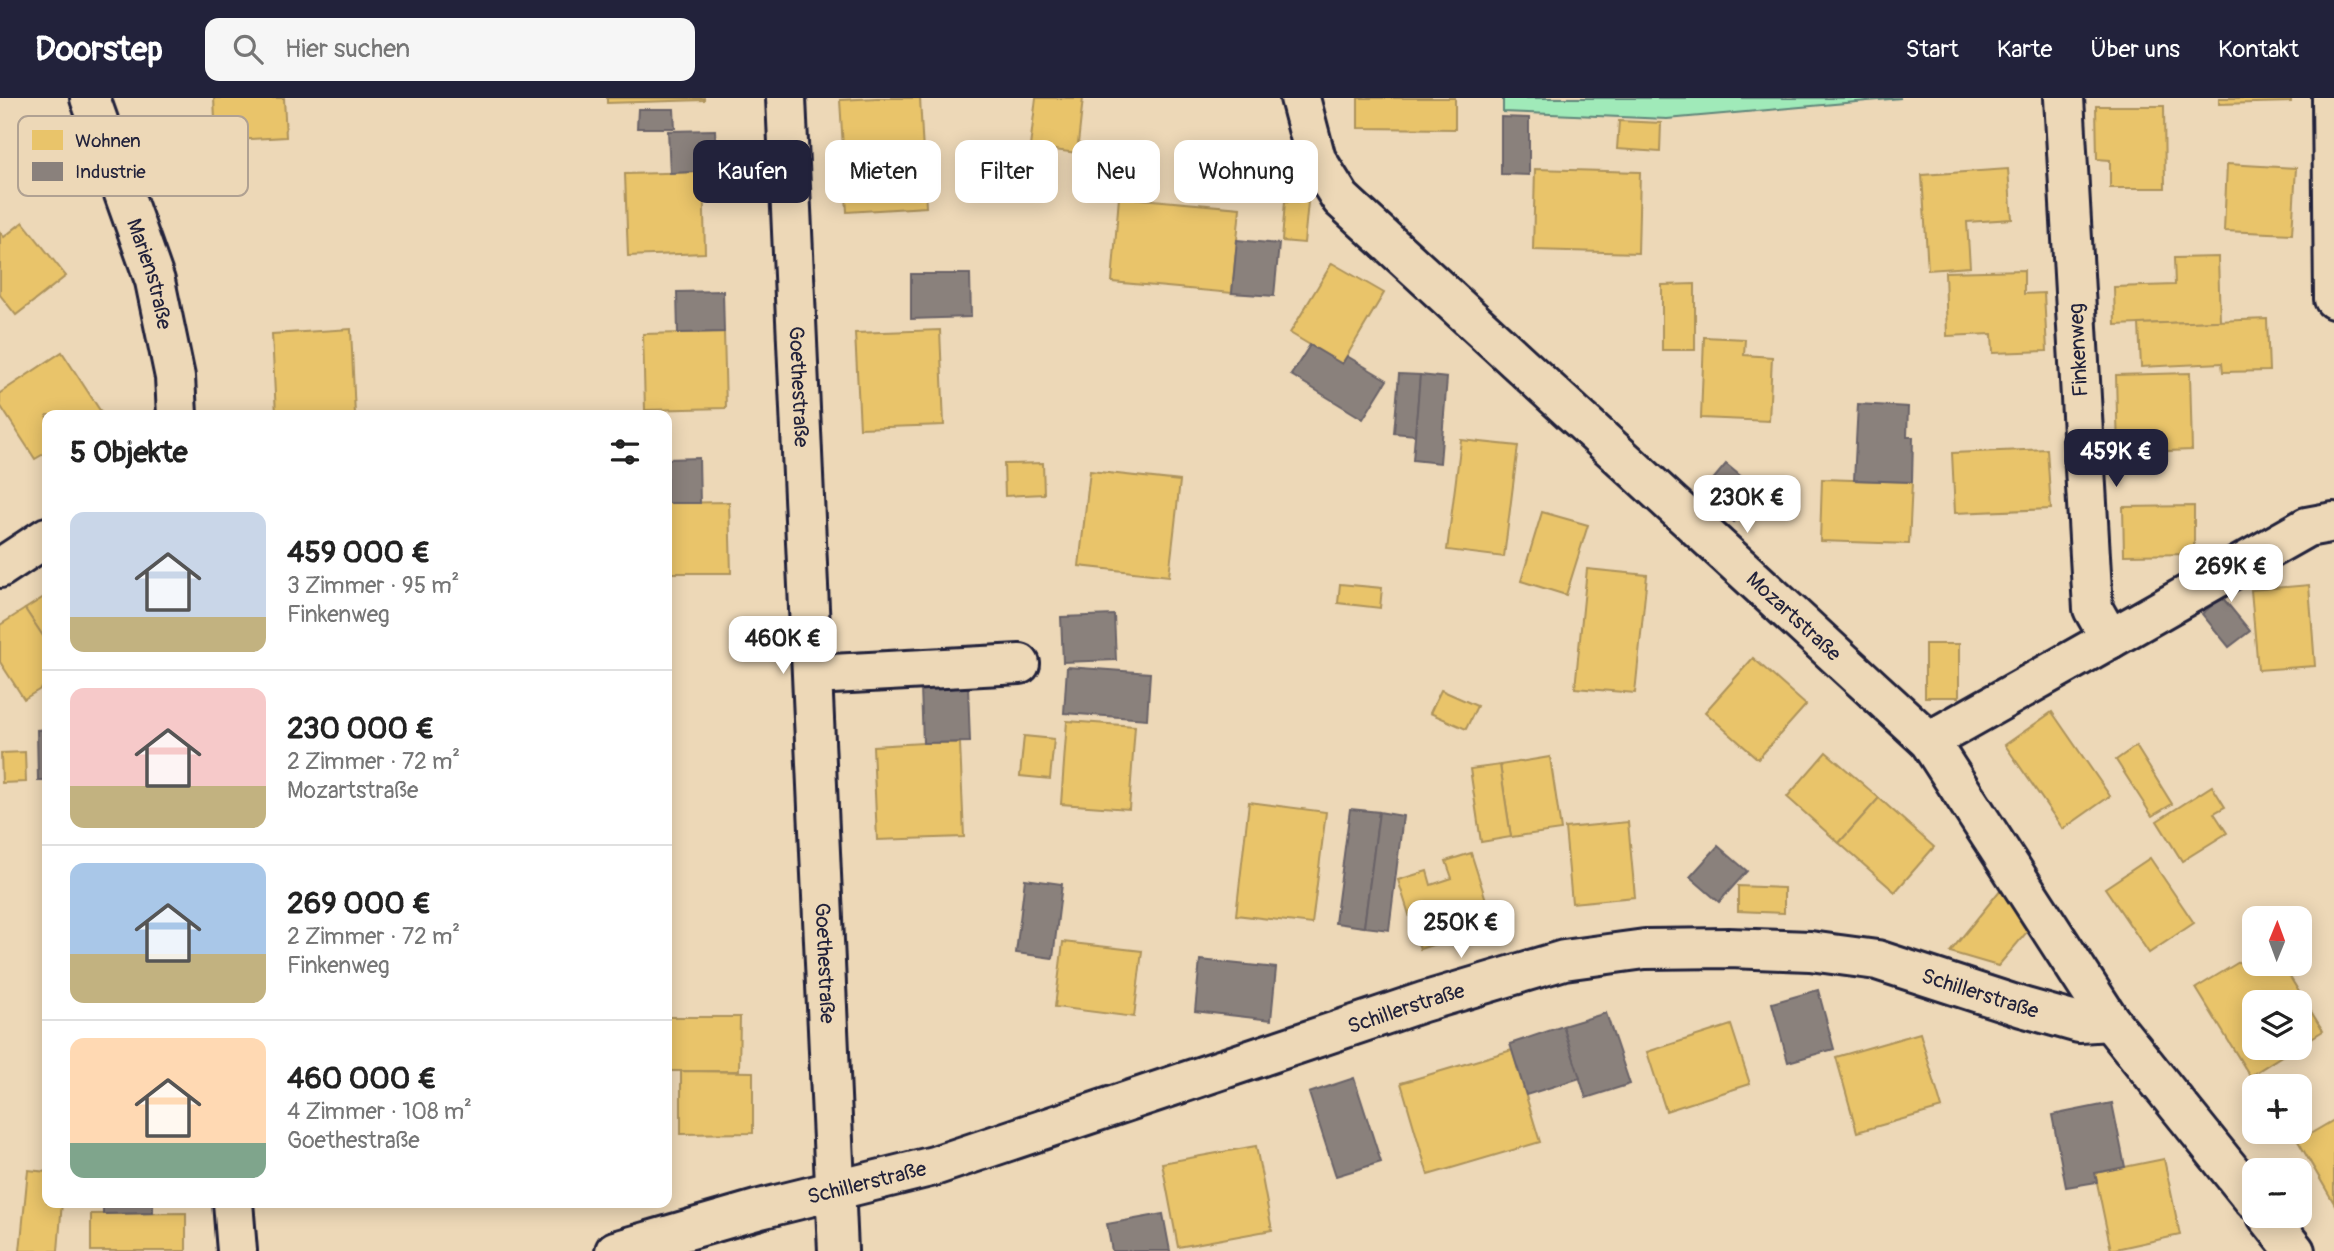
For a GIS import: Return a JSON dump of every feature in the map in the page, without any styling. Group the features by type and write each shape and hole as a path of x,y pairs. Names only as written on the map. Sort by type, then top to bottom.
{"street":[{"name":"Marienstraße","path":"90,98 96,116"},
{"name":"Goethestraße","path":"786,98 838,1251"},
{"name":"Mozartstraße","path":"1300,98 1316,159 1341,199 1929,741 2110,1021"},
{"name":"Finkenweg","path":"2064,98 2093,609 2110,639"},
{"path":"2332,98 2334,299"},
{"name":"Marienstraße","path":"125,196 155,281 175,377 177,410"},
{"path":"1929,741 2307,527 2334,522"},
{"path":"0,568 42,540"},
{"path":"813,675 1020,664"},
{"name":"Schillerstraße","path":"615,1251 760,1209 934,1166 1423,1002 1564,960 1645,949 1810,951 1877,960 2079,1023 2110,1021"},
{"path":"2110,1021 2242,1185"},
{"path":"233,1208 237,1251"},
{"path":"2277,1228 2295,1251"}],"green space":[{"path":"1503,98 1901,98 1667,119 1503,112"}],"building: Wohnen":[{"path":"214,98 284,98 286,137 248,139 248,116 215,116"},
{"path":"607,98 704,98 704,100 607,103"},
{"path":"920,98 922,140 842,140 840,100"},
{"path":"1036,98 1083,98 1078,140 1072,140 1072,152 1058,151 1058,140 1031,140"},
{"path":"1358,98 1455,98 1455,129 1358,128"},
{"path":"2219,98 2291,98 2291,102 2219,104"},
{"path":"2096,106 2164,106 2165,188 2110,188 2110,160 2097,159"},
{"path":"1619,121 1661,123 1660,152 1617,149"},
{"path":"2227,164 2296,168 2292,234 2224,231"},
{"path":"1535,169 1640,172 1638,253 1533,250"},
{"path":"2008,169 2012,219 1967,222 1970,267 1928,270 1922,175"},
{"path":"693,172 693,203 704,203 705,253 628,256 625,174"},
{"path":"1160,201 1240,208 1232,293 1112,282 1119,203 1160,203"},
{"path":"846,203 926,203 926,207 847,212"},
{"path":"1285,203 1308,203 1304,243 1282,241"},
{"path":"23,222 66,276 16,315 0,295 0,232 4,237"},
{"path":"2218,257 2220,321 2115,325 2114,287 2175,285 2174,258"},
{"path":"1332,263 1384,293 1342,364 1290,333"},
{"path":"2024,270 2024,294 2044,293 2047,351 1993,353 1992,334 1947,336 1945,272"},
{"path":"1695,284 1695,350 1662,350 1662,285"},
{"path":"2267,319 2269,371 2223,372 2222,363 2141,367 2139,324"},
{"path":"351,329 355,410 276,410 272,334"},
{"path":"940,330 944,425 860,428 855,333"},
{"path":"724,332 726,408 645,410 643,334"},
{"path":"1704,337 1745,339 1744,355 1772,357 1769,421 1701,418"},
{"path":"62,352 100,410 42,410 42,455 35,459 0,405 0,393"},
{"path":"2190,373 2192,450 2118,453 2116,375"},
{"path":"1461,440 1518,446 1504,557 1447,550"},
{"path":"2047,449 2051,509 1955,513 1952,453"},
{"path":"1043,463 1044,494 1005,496 1004,464"},
{"path":"1090,471 1180,481 1169,576 1079,566"},
{"path":"1822,479 1912,482 1909,544 1820,541"},
{"path":"729,502 731,573 672,573 672,503"},
{"path":"2194,506 2194,554 2124,555 2123,507"},
{"path":"1542,512 1588,525 1566,595 1521,581"},
{"path":"1587,569 1647,575 1635,693 1575,688"},
{"path":"1340,584 1382,588 1380,608 1338,603"},
{"path":"2309,585 2315,666 2258,670 2251,590"},
{"path":"42,598 42,634 25,609"},
{"path":"25,609 42,634 42,688 24,699 0,662 0,625"},
{"path":"1925,644 1959,644 1959,697 1925,697"},
{"path":"1753,658 1806,705 1758,759 1705,712"},
{"path":"1441,690 1477,706 1466,729 1430,713"},
{"path":"2052,712 2110,796 2063,829 2005,745"},
{"path":"1067,721 1135,726 1129,809 1061,804"},
{"path":"1024,736 1054,739 1050,779 1020,776"},
{"path":"960,743 964,837 877,840 873,746"},
{"path":"2136,746 2172,804 2152,816 2116,760"},
{"path":"25,752 26,782 2,783 1,753"},
{"path":"1826,752 1879,798 1839,843 1787,797"},
{"path":"1550,757 1561,830 1511,837 1500,765"},
{"path":"1500,765 1511,837 1481,842 1470,769"},
{"path":"2212,786 2225,807 2214,813 2227,833 2182,861 2157,821"},
{"path":"1879,798 1934,847 1895,892 1839,843"},
{"path":"1249,802 1326,812 1312,924 1236,915"},
{"path":"1628,822 1635,897 1572,903 1565,828"},
{"path":"1471,853 1494,925 1420,949 1398,880 1427,871 1431,885 1452,878 1446,861"},
{"path":"2150,858 2194,923 2149,953 2105,888"},
{"path":"1738,886 1784,888 1784,913 1738,911"},
{"path":"2001,889 2027,932 1998,966 1950,952"},
{"path":"1063,942 1142,951 1134,1017 1055,1007"},
{"path":"2242,960 2242,976 2289,976 2298,990 2242,990 2242,1060 2275,1060 2249,1074 2196,988"},
{"path":"2312,1013 2323,1031 2312,1038"},
{"path":"672,1017 740,1017 739,1071 672,1071"},
{"path":"1731,1025 1750,1084 1666,1111 1647,1052"},
{"path":"1920,1033 1942,1108 1857,1132 1836,1057"},
{"path":"1512,1050 1540,1142 1428,1175 1401,1083"},
{"path":"681,1071 753,1072 753,1133 681,1134"},
{"path":"2334,1120 2334,1203 2312,1165 2312,1158 2308,1158 2300,1144 2312,1144 2312,1133"},
{"path":"1256,1146 1272,1230 1178,1247 1162,1163"},
{"path":"2164,1159 2180,1235 2111,1250 2095,1173"},
{"path":"28,1170 42,1171 42,1208 62,1208 58,1251 20,1251"},
{"path":"186,1213 186,1251 91,1251 91,1214"}],"building: Industrie":[{"path":"638,109 674,109 675,128 637,128"},
{"path":"1501,117 1529,118 1529,175 1501,174"},
{"path":"715,130 715,140 693,140 693,172 670,173 668,131"},
{"path":"1237,240 1279,244 1274,296 1232,293"},
{"path":"911,274 970,274 971,317 911,319"},
{"path":"723,291 724,332 678,333 677,292"},
{"path":"1310,345 1342,364 1347,356 1387,380 1363,419 1291,375"},
{"path":"1399,374 1420,375 1415,435 1394,433"},
{"path":"1420,375 1447,378 1440,463 1413,460"},
{"path":"1858,404 1908,407 1907,437 1913,437 1912,482 1854,480"},
{"path":"699,458 700,503 672,503 672,459"},
{"path":"1726,464 1760,492 1734,522 1701,494"},
{"path":"2222,597 2250,631 2229,647 2202,614"},
{"path":"1114,615 1116,660 1063,662 1061,617"},
{"path":"1067,667 1150,673 1147,719 1064,713"},
{"path":"968,686 970,742 923,743 921,688"},
{"path":"37,730 42,730 42,780 38,780"},
{"path":"1350,809 1379,812 1364,927 1335,923"},
{"path":"1379,812 1403,816 1389,930 1364,927"},
{"path":"1718,846 1747,871 1719,902 1690,877"},
{"path":"1025,879 1062,884 1053,958 1016,953"},
{"path":"1200,960 1276,968 1271,1020 1195,1011"},
{"path":"1818,990 1834,1049 1788,1062 1772,1003"},
{"path":"1606,1013 1630,1084 1586,1098 1563,1026"},
{"path":"1563,1026 1580,1078 1526,1095 1510,1044"},
{"path":"1354,1078 1381,1162 1336,1176 1309,1093"},
{"path":"2112,1103 2125,1167 2095,1173 2097,1182 2066,1187 2052,1115"},
{"path":"103,1208 153,1208 153,1213 103,1214"},
{"path":"1163,1214 1170,1251 1112,1251 1107,1224"}]}
